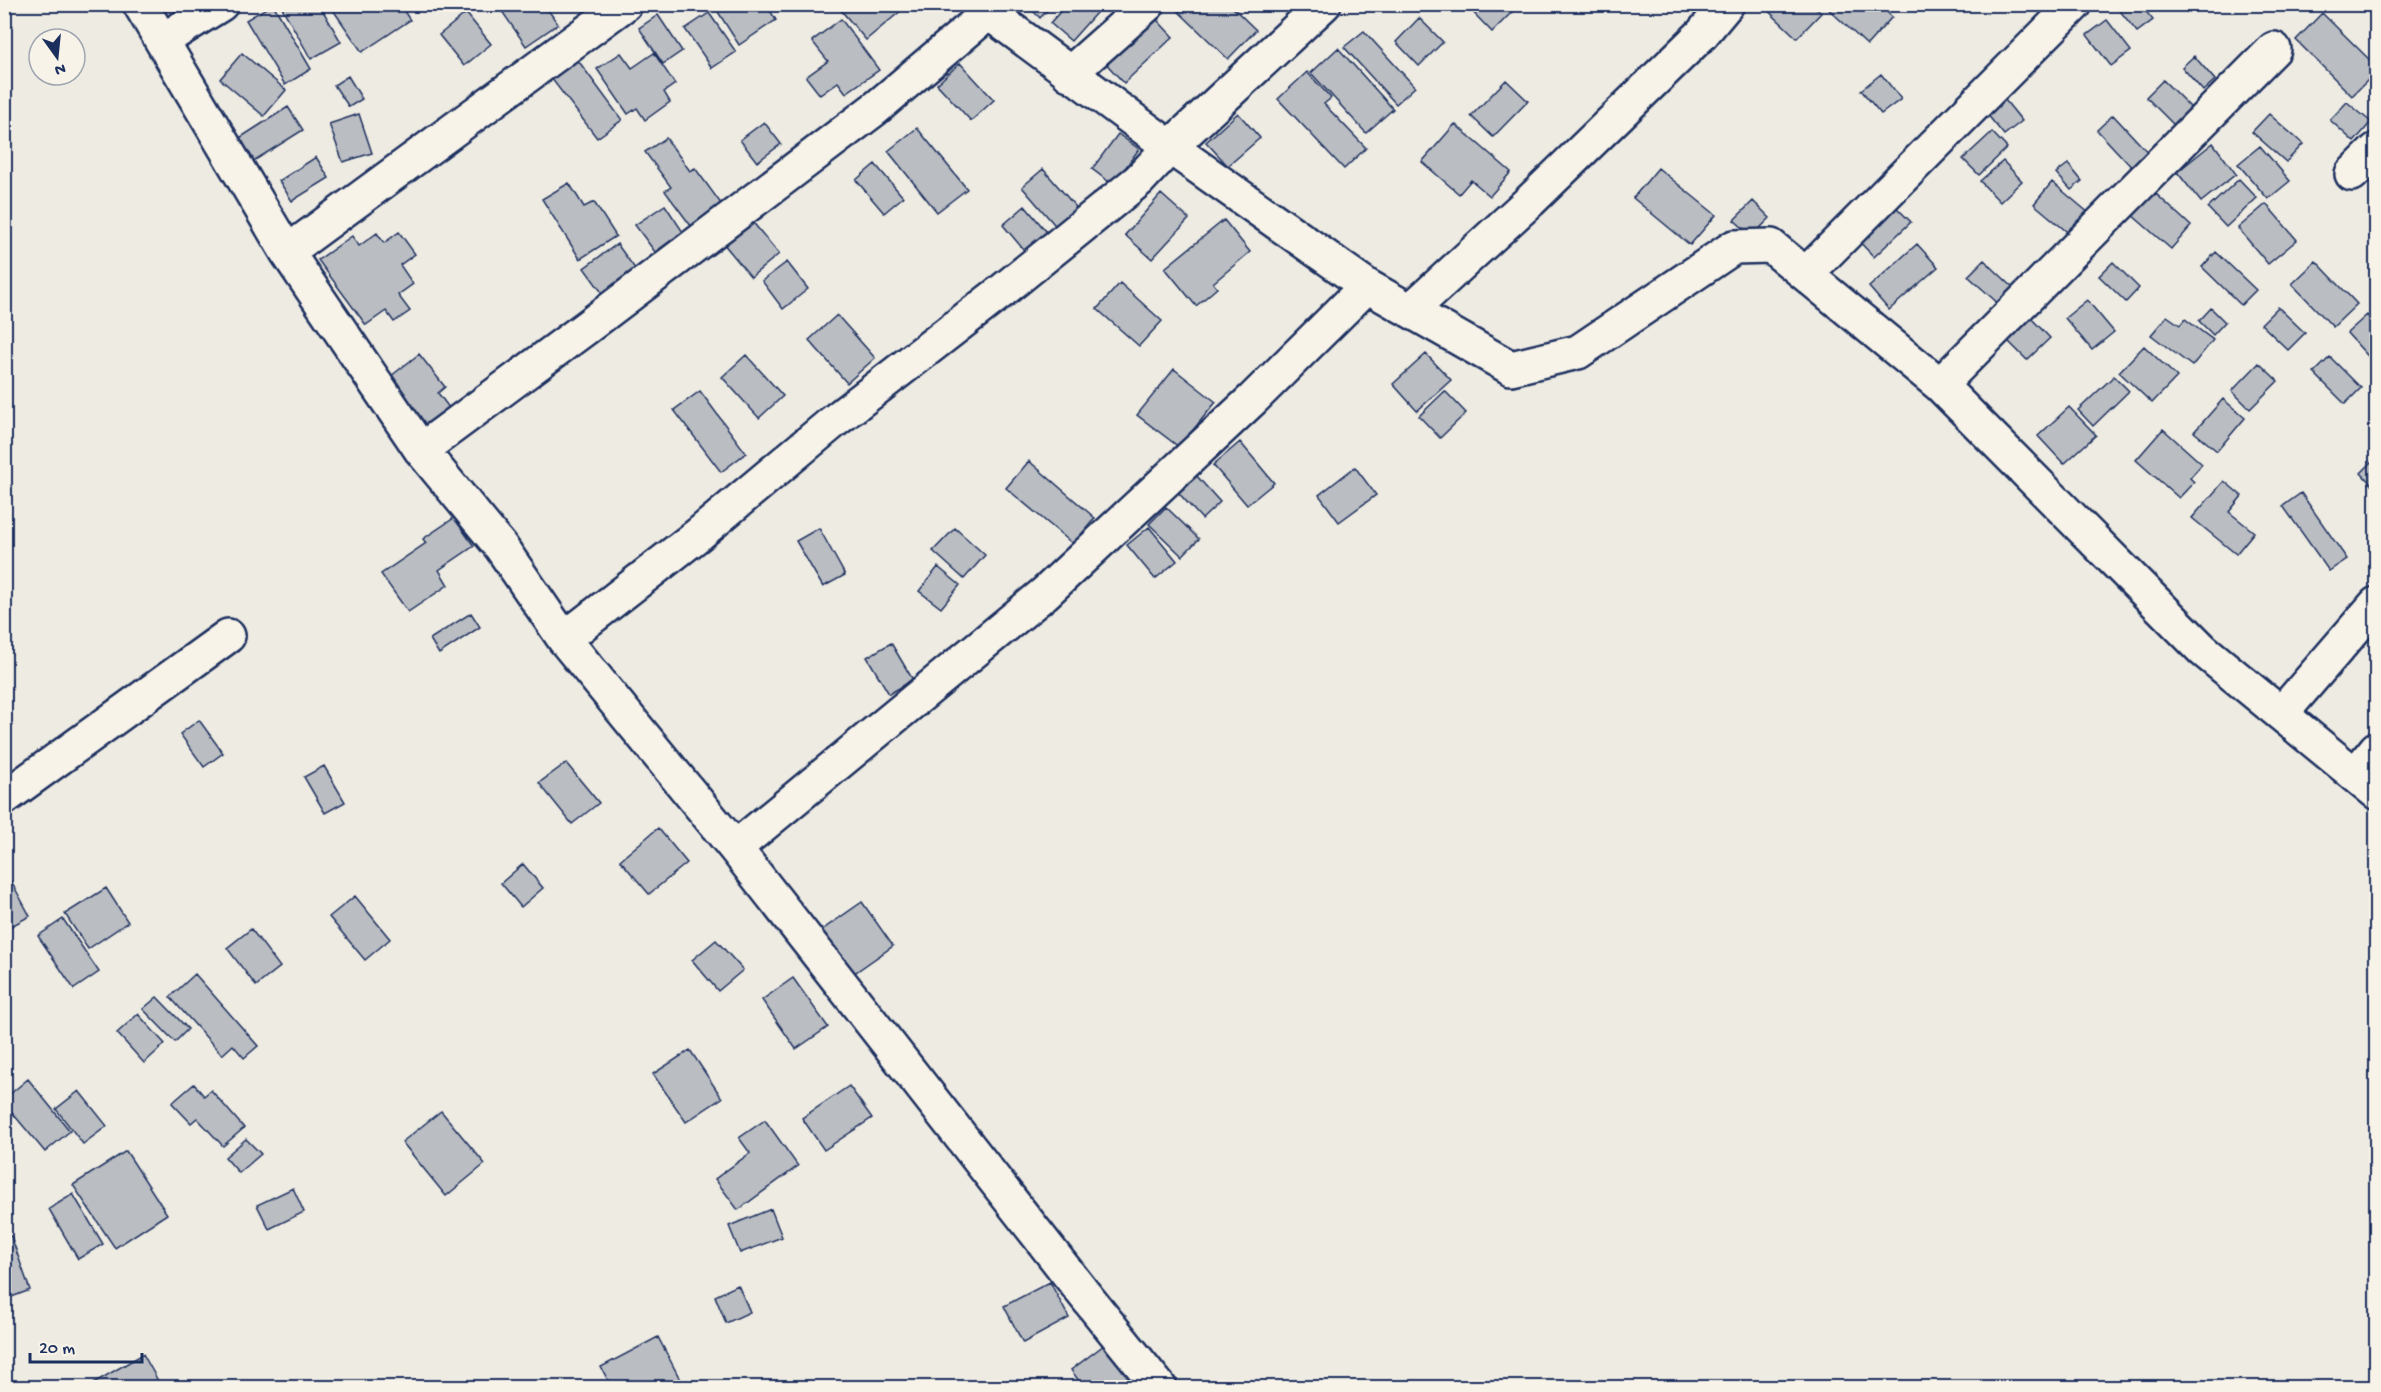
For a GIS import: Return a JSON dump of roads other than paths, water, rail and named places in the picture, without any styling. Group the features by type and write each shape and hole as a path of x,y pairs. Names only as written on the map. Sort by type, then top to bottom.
{"street":[{"path":"140,4 286,252 421,450 501,547 564,639 735,848 1160,1388"},
{"path":"163,40 221,4"},
{"path":"286,252 625,4"},
{"path":"1069,74 1148,4"},
{"path":"564,639 699,534 833,422 1002,291 1139,180 1170,147 1324,4"},
{"path":"1411,310 1530,201 1702,34 1727,4"},
{"path":"1807,273 2075,4"},
{"path":"421,450 876,108 982,9 1170,147 1367,286 1511,368 1578,352 1734,247 1771,246 1807,273 1940,385 2203,650 2366,784 2376,749"},
{"path":"1940,385 2274,49"},
{"path":"2352,174 2376,150"},
{"path":"735,848 1045,593 1253,399 1367,286"},
{"path":"2281,714 2376,604"},
{"path":"4,798 228,636"}]}
